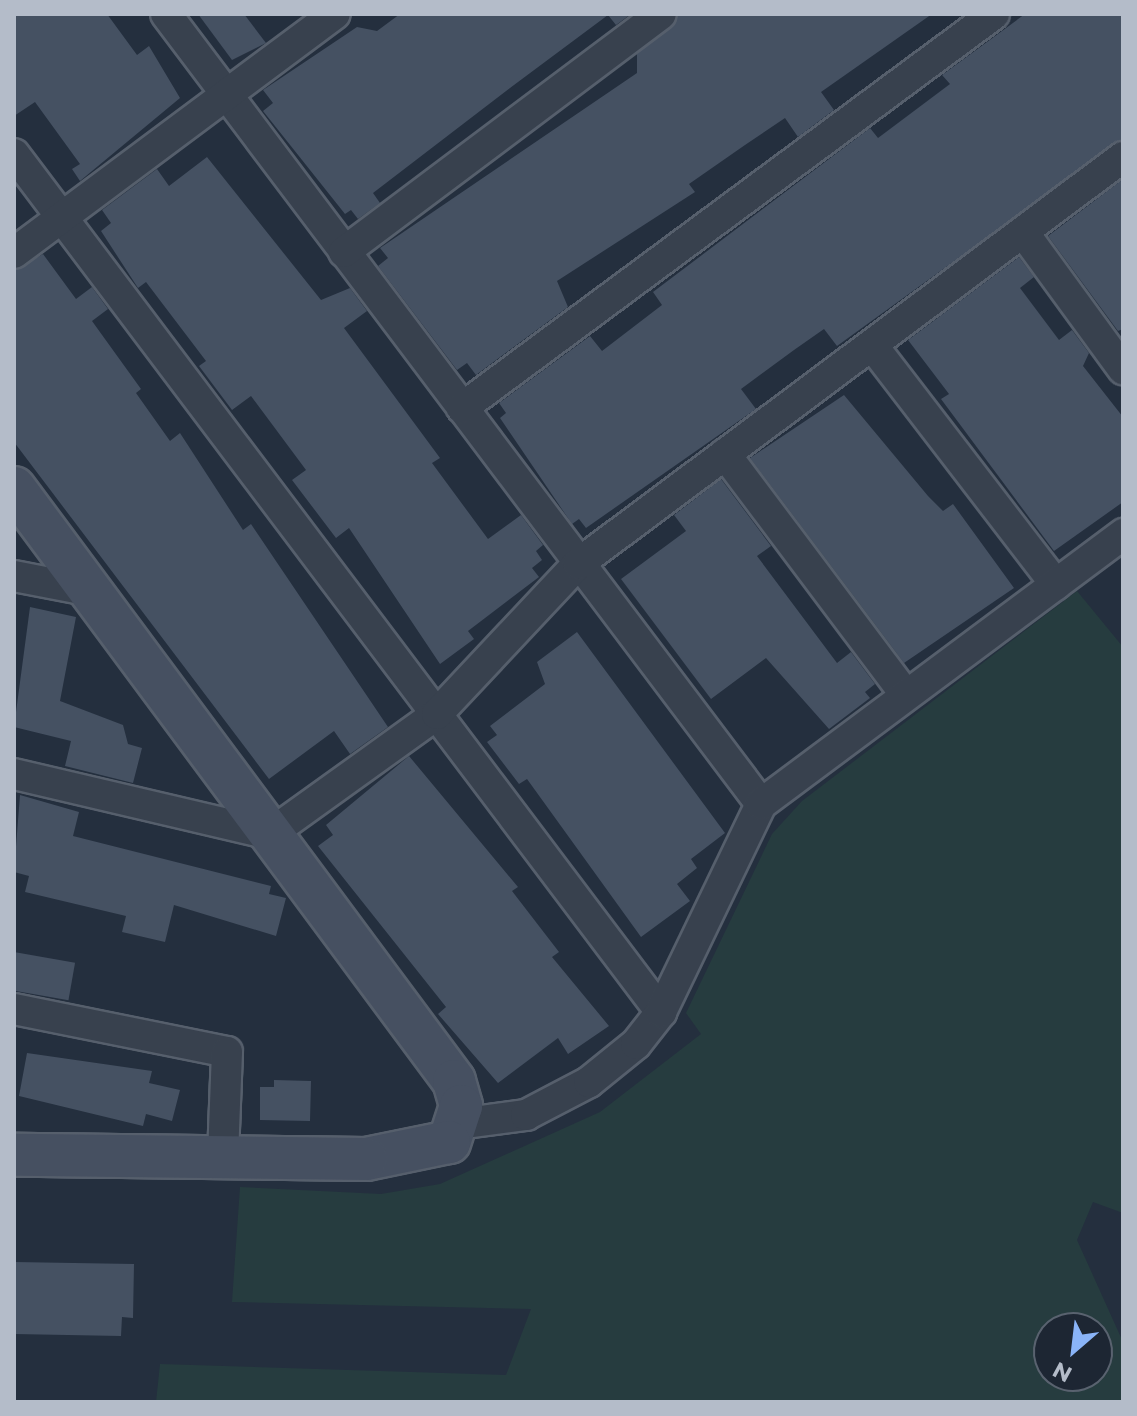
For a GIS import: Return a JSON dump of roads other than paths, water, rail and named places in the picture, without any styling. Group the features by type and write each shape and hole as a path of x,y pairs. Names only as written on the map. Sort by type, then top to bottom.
{"street":[{"path":"166,14 761,804"},
{"path":"14,253 335,14"},
{"path":"344,252 661,14"},
{"path":"462,408 994,14"},
{"path":"14,154 661,1012"},
{"path":"14,774 270,834 437,714 578,564 1123,157"},
{"path":"1023,232 1123,369"},
{"path":"872,345 1056,585"},
{"path":"725,454 905,694"},
{"path":"14,488 454,1081 458,1124 449,1142 422,1152 223,1158 14,1155"},
{"path":"458,1124 526,1115 589,1082 661,1012 761,804 1123,534"},
{"path":"14,576 91,591"},
{"path":"14,1009 227,1052 223,1158"}]}
